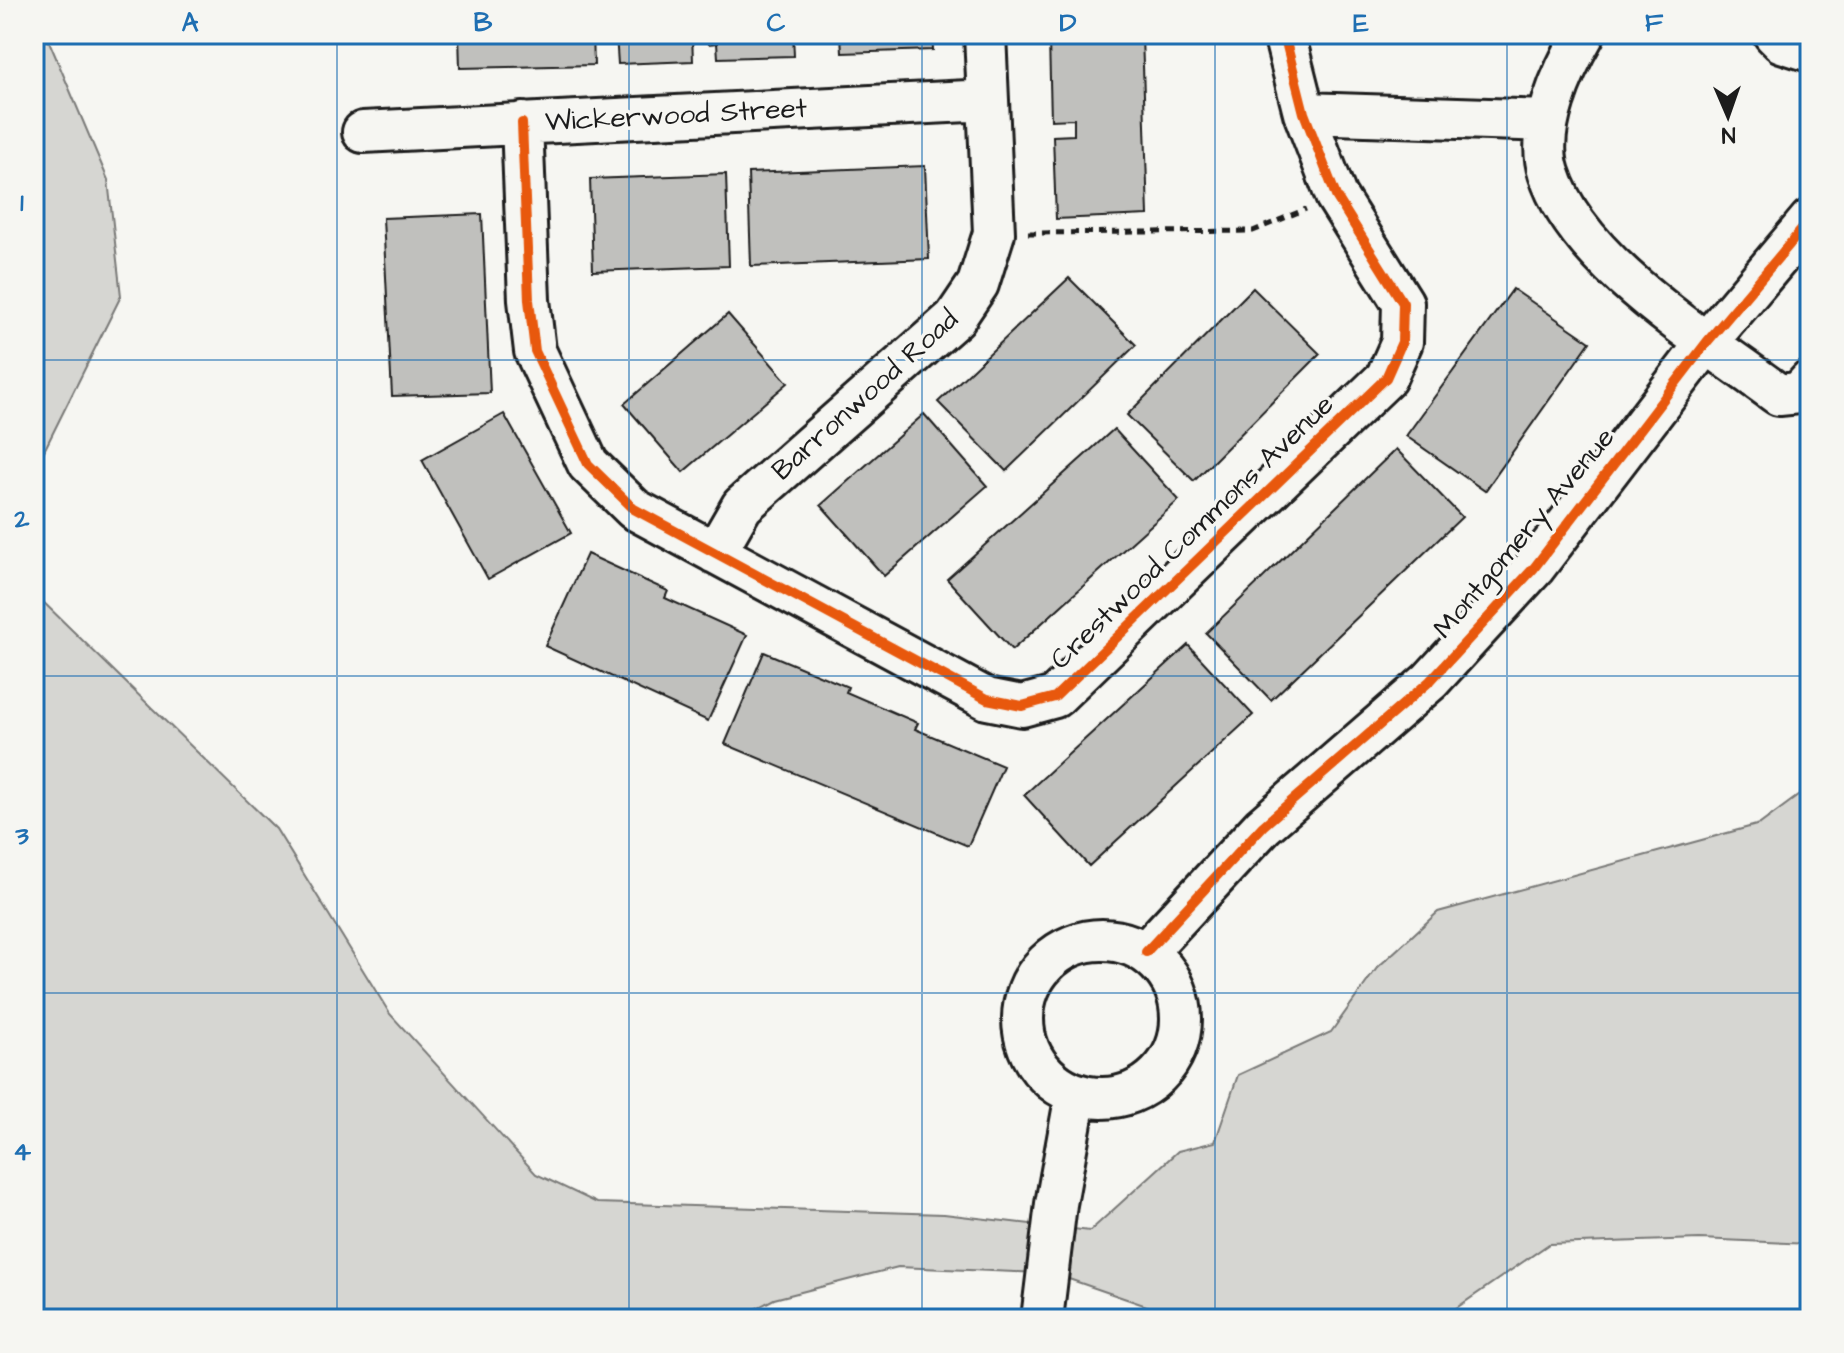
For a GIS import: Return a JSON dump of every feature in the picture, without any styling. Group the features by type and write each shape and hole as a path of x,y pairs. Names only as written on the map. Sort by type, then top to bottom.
{"street":[{"name":"Barronwood Road","path":"715,553 742,506 955,318 978,284 994,233 985,34"},
{"name":"Crestwood Commons Avenue","path":"522,123 529,300 535,351 588,464 634,509 987,699 1022,706 1055,697 1386,378 1402,342 1403,303 1336,196 1304,113 1284,34"},
{"path":"1584,34 1560,75 1548,121 1548,170 1565,209 1609,264 1779,395 1799,393 1810,381"},
{"path":"1774,34 1782,42 1810,51"},
{"name":"Wickerwood Street","path":"363,132 988,100"},
{"path":"1304,113 1548,121"},
{"name":"Montgomery Avenue","path":"1146,952 1263,826 1430,681 1534,568 1707,342 1810,220"},
{"path":"1092,940 1120,942 1146,952 1160,965 1175,988 1182,1015 1179,1042 1166,1067 1131,1093 1103,1099 1076,1094 1050,1080 1032,1058 1023,1032 1023,1005 1033,979 1043,965 1066,948 1092,940"},
{"path":"1042,1319 1056,1204 1076,1094"}],"path":[{"path":"994,233 1253,231 1336,196"}],"shaded area":[{"path":"34,34 46,34 108,180 121,296 34,471"},
{"path":"34,593 276,829 390,1014 536,1174 597,1203 944,1214 1090,1231 1178,1151 1215,1142 1238,1075 1331,1032 1377,968 1438,912 1760,824 1810,787 1810,1244 1700,1239 1549,1244 1449,1313 1424,1319 1184,1319 1066,1278 1040,1273 898,1267 774,1299 736,1319 34,1319"}],"building":[{"path":"459,34 593,34 594,65 460,68"},
{"path":"616,34 692,34 693,61 618,64"},
{"path":"708,34 793,34 794,56 718,58 717,43 709,44"},
{"path":"841,34 932,34 933,50 842,53"},
{"path":"1142,36 1148,215 1056,219 1053,136 1074,135 1074,119 1051,120 1049,39"},
{"path":"925,166 929,259 751,266 748,173"},
{"path":"726,174 729,266 593,271 590,179"},
{"path":"482,214 490,393 392,396 383,218"},
{"path":"1069,278 1136,345 1006,471 938,402"},
{"path":"1253,288 1320,354 1194,481 1127,415"},
{"path":"1513,289 1590,342 1485,491 1406,436"},
{"path":"728,314 788,383 683,472 624,404"},
{"path":"504,414 571,533 488,579 422,460"},
{"path":"924,414 987,486 884,576 821,505"},
{"path":"1114,429 1179,500 1012,650 947,579"},
{"path":"1396,449 1462,517 1271,700 1206,633"},
{"path":"587,554 668,591 665,598 747,635 708,721 545,646"},
{"path":"1188,645 1253,715 1089,866 1024,795"},
{"path":"764,652 848,687 846,692 918,723 915,729 1003,766 968,846 725,744"}],"cycle path":[{"path":"522,123 529,300 535,351 588,464 634,509 987,699 1022,706 1055,697 1386,378 1402,342 1403,303 1336,196 1304,113 1284,34"},
{"path":"1146,952 1263,826 1430,681 1534,568 1707,342 1810,220"}]}
